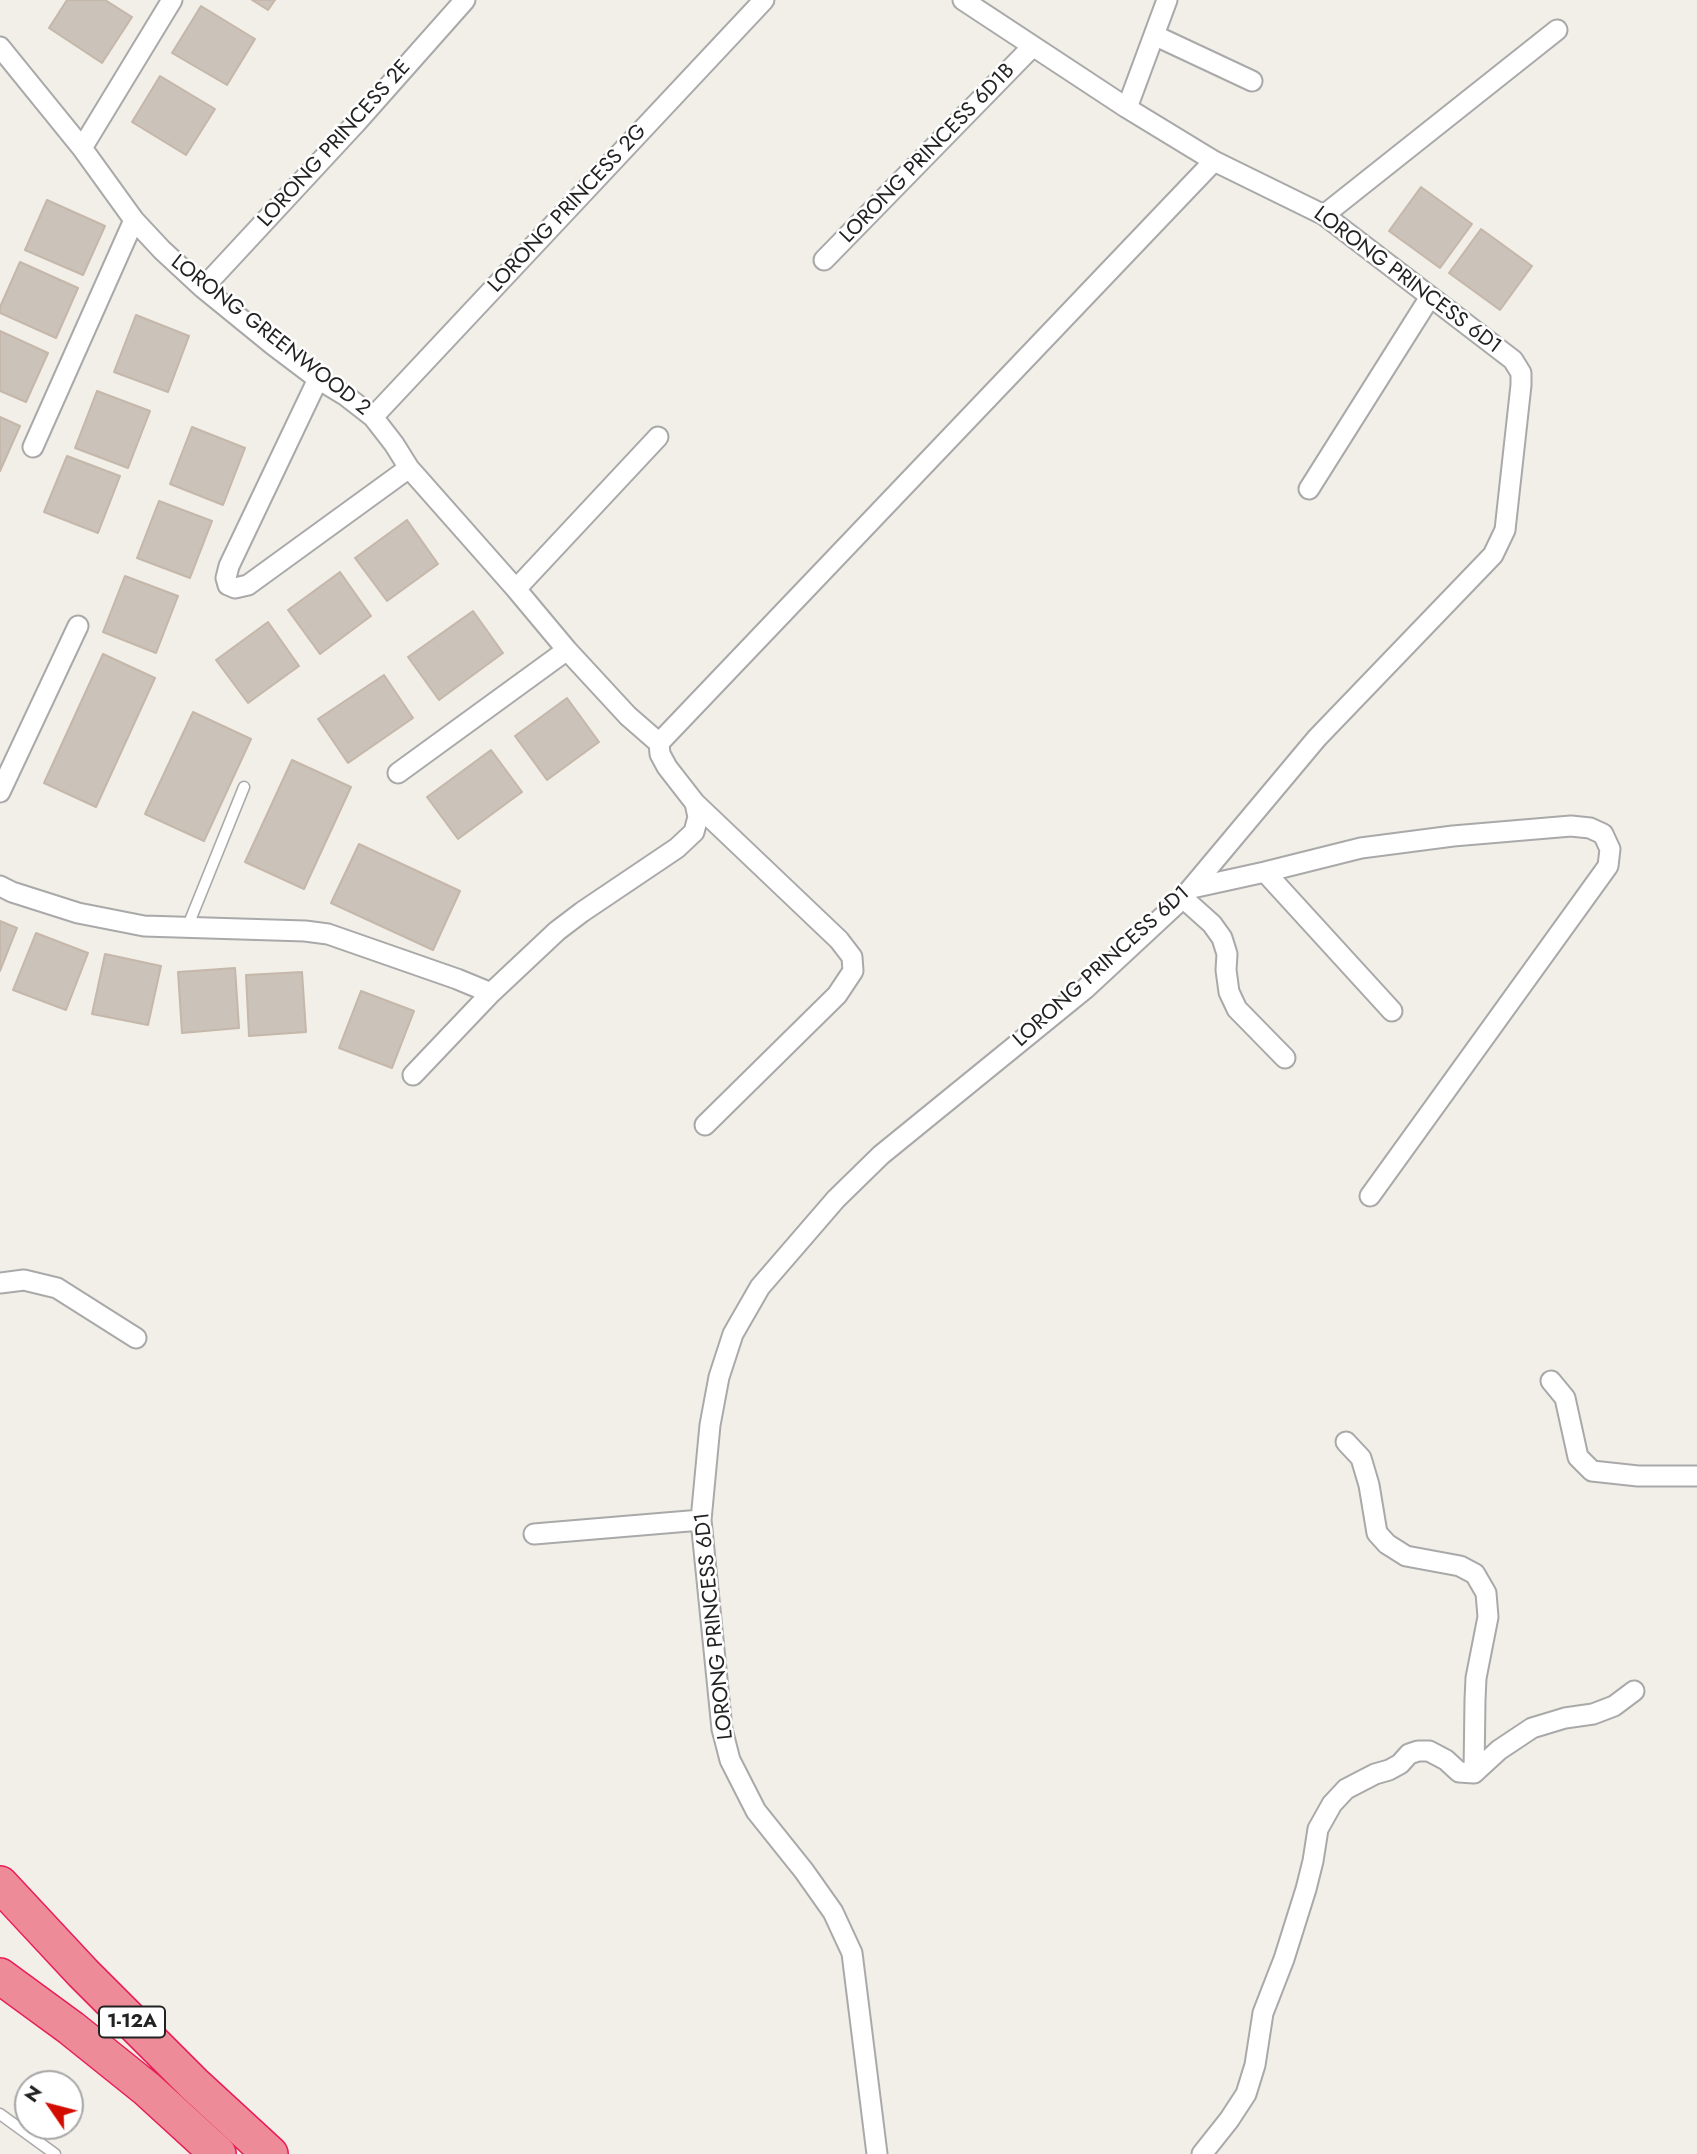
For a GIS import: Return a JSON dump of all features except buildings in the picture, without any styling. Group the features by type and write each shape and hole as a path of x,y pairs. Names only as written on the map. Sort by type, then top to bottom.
{"highway":[{"name":"1-12A","path":"0,1884 83,1973 194,2084 270,2154"},
{"path":"83,1973 294,2154"},
{"path":"0,1976 147,2089 218,2154"}],"street":[{"path":"82,148 172,0"},
{"name":"LORONG PRINCESS 2E","path":"204,288 465,0"},
{"name":"LORONG PRINCESS 2G","path":"373,417 764,0"},
{"name":"LORONG PRINCESS 6D1","path":"877,2154 852,1953 833,1912 756,1811 730,1760 722,1729 701,1520 710,1425 719,1377 733,1334 760,1287 836,1199 881,1155 1084,989 1188,893 1317,738 1493,555 1505,530 1521,373 1513,360 1324,215 1214,160 1127,108 963,0"},
{"path":"1127,108 1156,36 1167,0"},
{"path":"1324,215 1557,30"},
{"path":"1156,36 1252,81"},
{"name":"LORONG GREENWOOD 2","path":"0,47 82,148 134,220 204,288 318,379 373,417 409,468 567,650 628,716 659,743"},
{"name":"LORONG PRINCESS 6D1B","path":"824,260 1032,47"},
{"path":"705,1125 837,995 853,971 852,957 839,940 695,803 667,767 660,754 659,743 1214,160"},
{"path":"33,447 134,220"},
{"path":"1308,489 1430,297"},
{"path":"318,379 229,566 226,578 228,585 235,588 248,585 409,468"},
{"path":"516,589 658,437"},
{"path":"0,792 78,626"},
{"path":"398,773 567,650"},
{"path":"413,1075 491,993 557,931 677,848 694,832 698,817 695,803"},
{"path":"1285,1058 1237,1009 1229,992 1227,954 1222,938 1188,893 1361,848 1453,836 1571,826 1590,828 1603,834 1610,849 1608,866 1370,1196"},
{"path":"1265,872 1392,1011"},
{"path":"0,886 78,912 144,926 305,930 328,934 491,993"},
{"path":"0,1283 24,1280 57,1288 135,1338"},
{"path":"1551,1381 1565,1398 1578,1457 1592,1471 1638,1476 1697,1476"},
{"path":"1346,1442 1361,1458 1377,1533 1387,1544 1406,1556 1460,1566 1475,1574 1486,1592 1488,1617 1476,1678 1474,1773"},
{"path":"534,1534 701,1520"},
{"path":"1202,2154 1246,2094 1255,2065 1263,2013 1284,1959 1306,1889 1318,1829 1332,1804 1346,1789 1389,1770 1400,1764 1409,1754 1418,1751 1429,1751 1446,1760 1459,1772 1474,1773 1499,1750 1532,1728 1565,1718 1593,1714 1614,1706 1634,1691"}],"lane":[{"path":"187,928 244,787"},
{"path":"0,2114 55,2154"}]}
